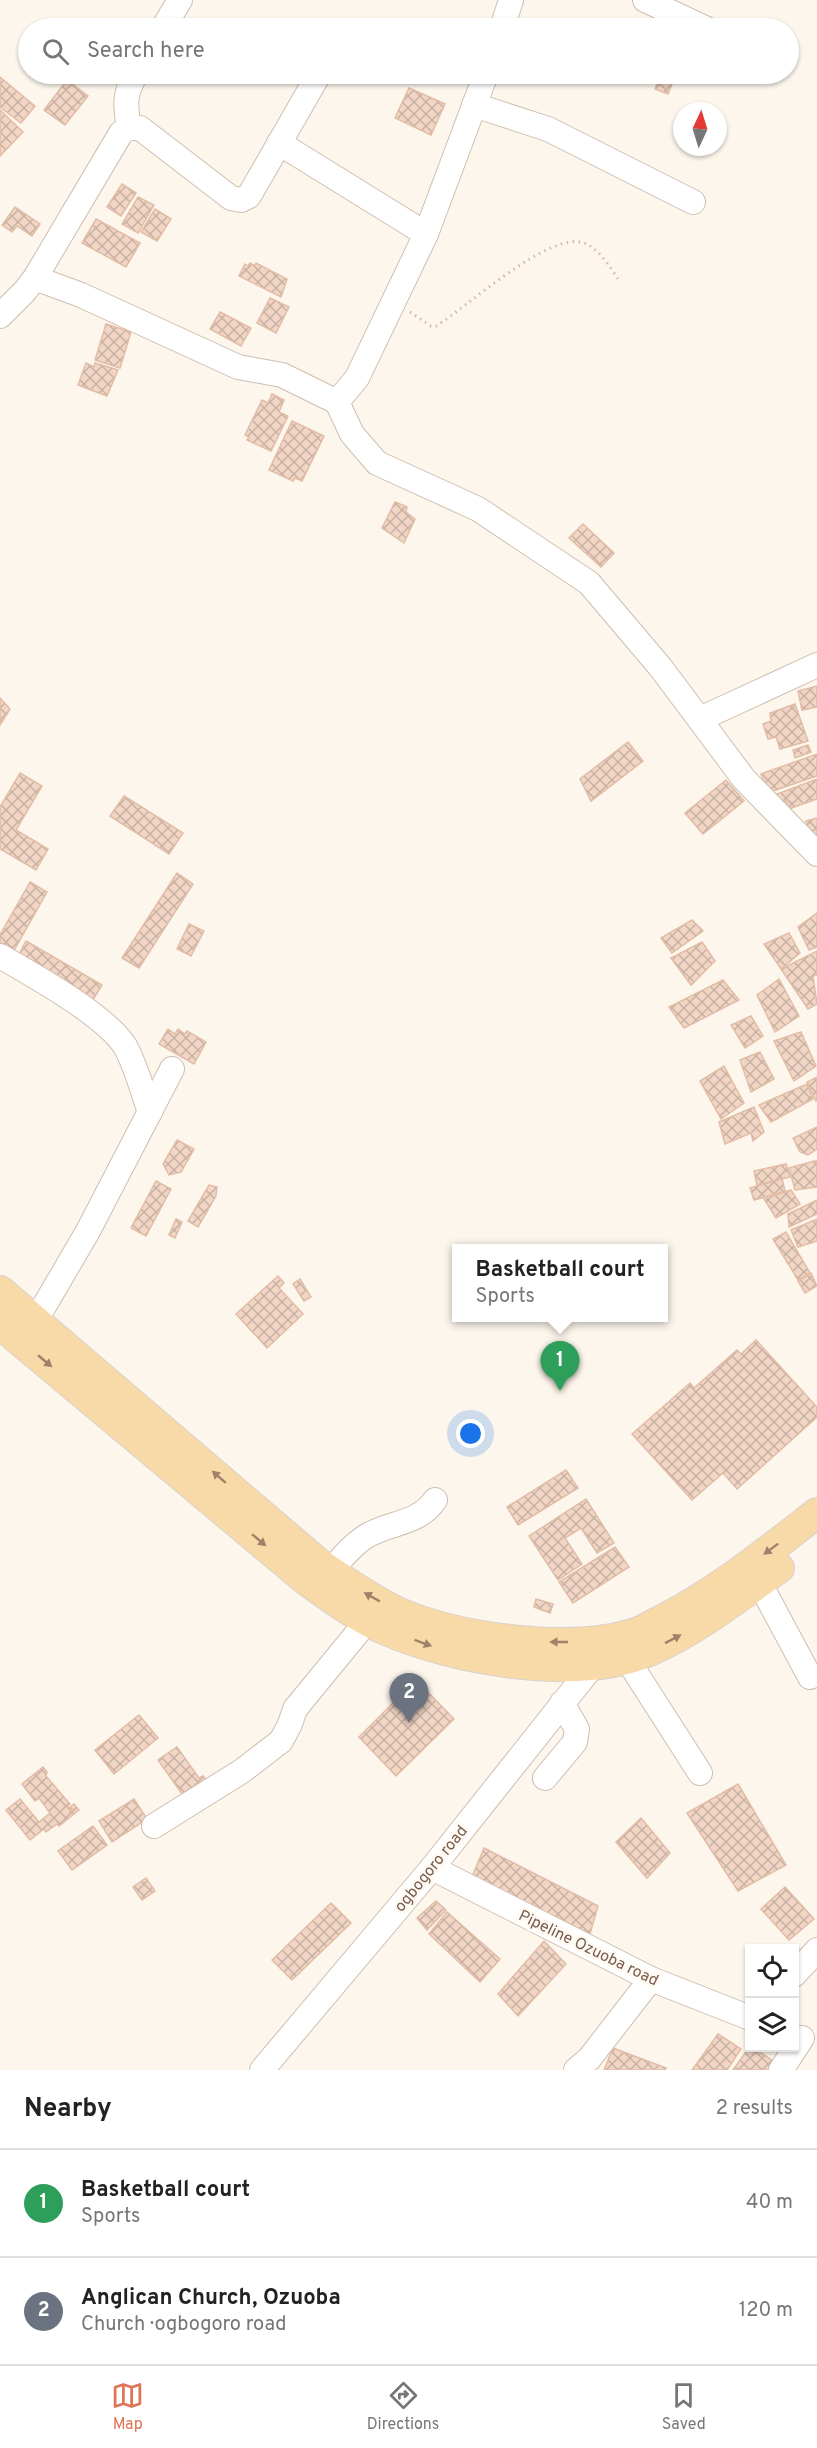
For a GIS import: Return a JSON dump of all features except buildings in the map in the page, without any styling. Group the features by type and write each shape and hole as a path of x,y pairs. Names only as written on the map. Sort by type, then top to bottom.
{"main road":[{"path":"0,1291 331,1571 396,1611 436,1625 498,1639 554,1642 627,1659 649,1652 698,1626 817,1539"},
{"path":"0,1324 305,1579 386,1630 430,1647 492,1660 554,1666 596,1652 686,1608 768,1551 817,1513"}],"street":[{"path":"169,18 180,0"},
{"path":"505,18 511,0"},
{"path":"645,0 684,18"},
{"path":"129,128 126,107 127,88 130,84"},
{"path":"0,316 35,278 120,133 129,128 140,128 231,198 241,200 249,196 313,84"},
{"path":"337,402 357,378 426,234 482,84"},
{"path":"474,105 548,129 693,202"},
{"path":"279,142 426,234"},
{"path":"35,278 81,295 238,367 282,375 337,402 352,434 377,463 478,509 589,583 661,668 744,778 817,854"},
{"path":"700,719 817,665"},
{"path":"0,956 101,1020 124,1046 150,1112"},
{"path":"36,1320 88,1231 172,1069"},
{"path":"331,1571 346,1552 366,1537 413,1519 429,1509 435,1500"},
{"path":"759,1582 810,1677"},
{"path":"154,1826 242,1772 281,1741 295,1709 368,1620"},
{"name":"ogbogoro road","path":"262,2070 432,1868 562,1703 596,1652"},
{"path":"627,1659 700,1773"},
{"path":"545,1778 575,1742 577,1729 562,1703"},
{"name":"Pipeline Ozuoba road","path":"432,1868 651,1979 745,2016"},
{"path":"799,1970 817,1950"},
{"path":"576,2070 589,2059 651,1979"},
{"path":"781,2070 805,2039"}],"path":[{"path":"394,300 425,323 436,326 532,258 574,241 592,248 619,280"}],"place":[{"name":"Basketball court","path":"560,1391"},
{"name":"Anglican Church, Ozuoba","path":"409,1723"}]}
